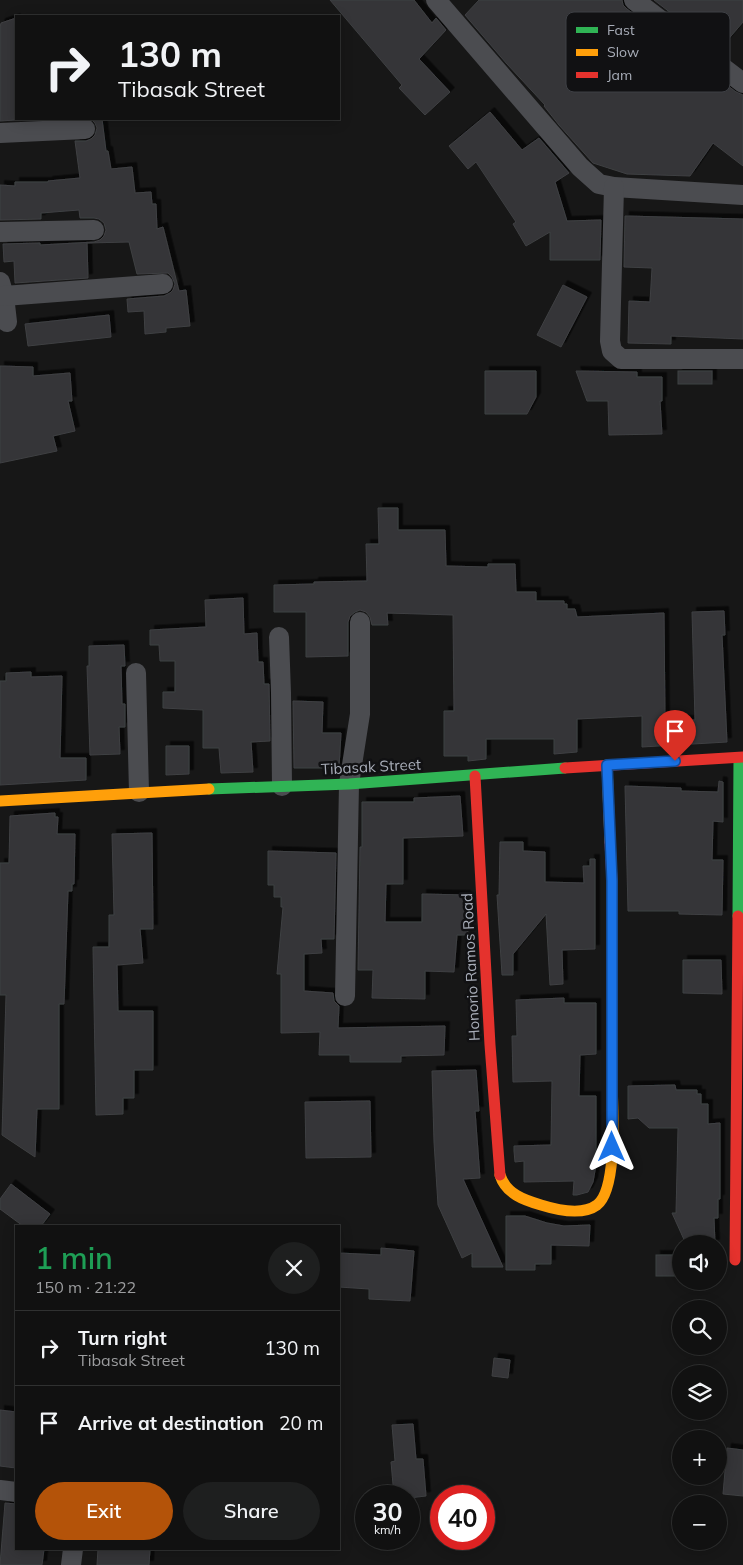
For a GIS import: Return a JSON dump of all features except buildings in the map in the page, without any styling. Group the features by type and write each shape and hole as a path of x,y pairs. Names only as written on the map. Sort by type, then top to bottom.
{"street":[{"path":"436,0 580,167 599,184 614,187 743,195"},
{"path":"634,0 650,12"},
{"path":"730,73 743,83"},
{"path":"0,133 85,129"},
{"path":"614,187 610,341 612,351 621,359 743,359"},
{"path":"0,232 94,230"},
{"path":"7,322 2,289 163,284"},
{"path":"345,996 350,784 360,714 360,622"},
{"path":"279,637 282,693 282,786"},
{"path":"136,673 140,792"},
{"path":"735,1260 740,1011 741,757"},
{"name":"Tibasak Street","path":"0,801 140,792 350,784 741,757"},
{"name":"Honorio Ramos Road","path":"475,776 497,1156 500,1175 505,1188 531,1203 563,1209 590,1209 597,1204 604,1194 612,1166 612,881 607,765"},
{"path":"0,1490 15,1492"},
{"path":"70,1565 73,1550"}],"traffic: fast":[{"path":"738,916 739,758"},
{"path":"209,789 349,784 565,768"}],"traffic: slow":[{"path":"607,765 610,842"},
{"path":"0,801 209,789"},
{"path":"500,1175 511,1192 522,1198 554,1209 577,1211 597,1205 604,1196 609,1181 611,1164 613,1144 612,1075"}],"traffic: jam":[{"path":"565,768 743,757"},
{"path":"475,776 490,1045 500,1175"},
{"path":"610,842 612,881 612,1075"},
{"path":"735,1260 738,916"}],"route":[{"path":"612,1147 612,881 607,765 675,761"}]}
